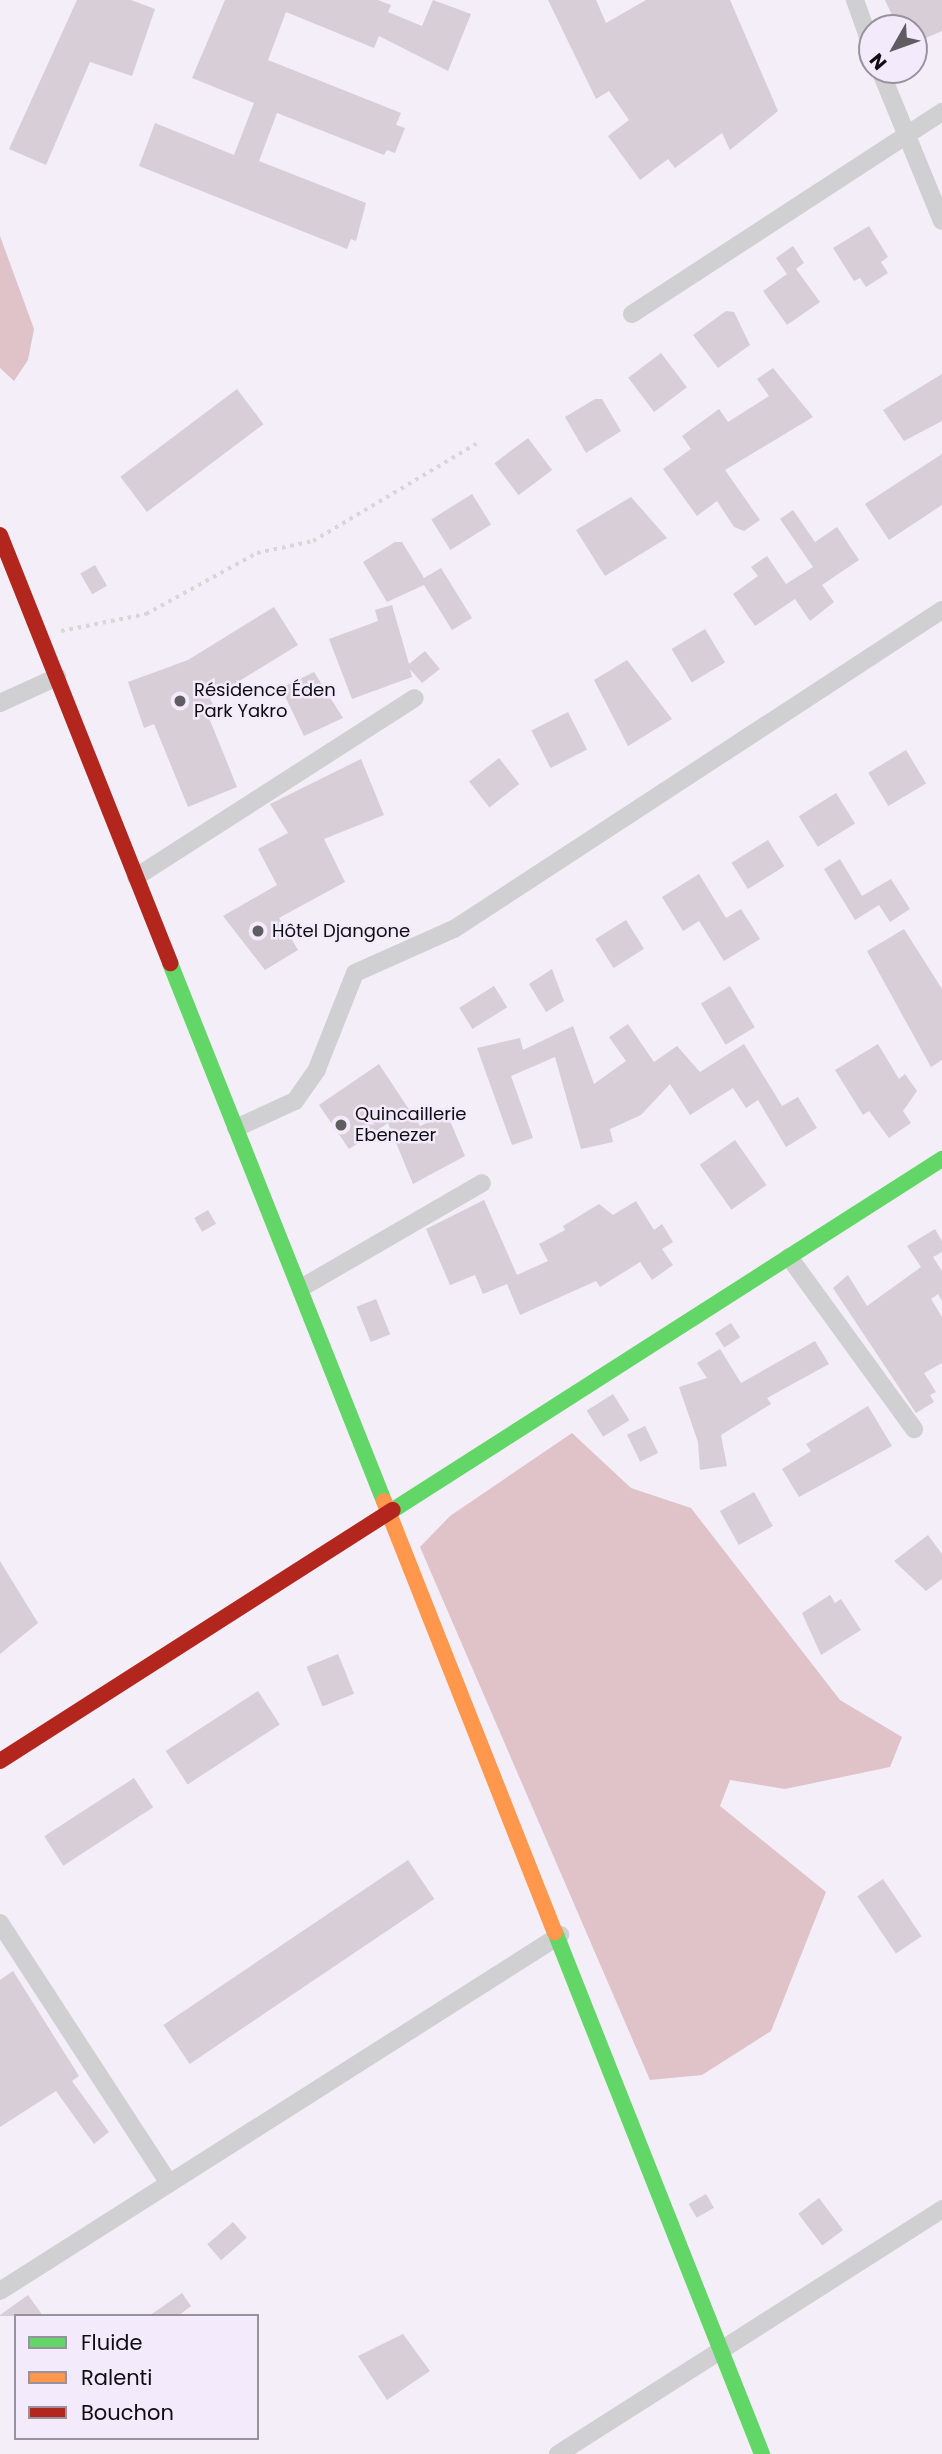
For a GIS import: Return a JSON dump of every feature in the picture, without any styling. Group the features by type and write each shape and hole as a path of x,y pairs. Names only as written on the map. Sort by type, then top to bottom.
{"street":[{"path":"885,84 903,136 942,221"},
{"path":"632,314 942,112"},
{"path":"0,535 560,1935 762,2454"},
{"path":"236,1128 295,1101 317,1069 355,974 454,929 942,610"},
{"path":"0,703 57,677"},
{"path":"136,877 415,698"},
{"path":"0,1761 942,1159"},
{"path":"301,1288 482,1184"},
{"path":"789,1256 914,1429"},
{"path":"0,1923 169,2183"},
{"path":"0,2291 560,1935"},
{"path":"558,2454 942,2209"}],"path":[{"path":"42,636 146,614 257,553 313,541 476,444"}],"shaded area":[{"path":"0,236 34,329 28,360 14,381 0,368"},
{"path":"572,1433 631,1488 691,1508 840,1700 902,1737 890,1767 785,1789 730,1780 720,1806 826,1892 771,2031 702,2075 650,2080 420,1547 450,1516"}],"building":[{"path":"77,0 131,0 155,9 132,76 90,62 46,165 9,149"},
{"path":"225,0 378,0 391,5 388,12 422,26 433,0 471,14 448,71 379,36 374,48 286,12 268,60 401,113 396,125 405,128 395,153 387,150 384,155 277,113 259,161 366,203 356,241 351,239 347,249 139,166 155,123 234,155 254,103 192,78"},
{"path":"548,0 596,0 606,23 646,0 730,0 778,111 730,150 722,133 675,168 668,159 640,180 608,136 629,120 609,91 596,99"},
{"path":"885,0 942,0 942,31 928,37 928,14 892,14"},
{"path":"869,226 888,257 881,262 888,273 866,287 860,278 854,281 833,248"},
{"path":"793,246 804,263 796,269 820,302 787,325 763,291 787,274 776,258"},
{"path":"726,311 734,312 750,345 718,368 693,335"},
{"path":"661,353 687,387 654,412 628,378"},
{"path":"773,368 813,417 725,470 760,520 744,531 734,527 717,501 697,516 663,469 691,449 682,436 719,409 728,422 769,396 757,379"},
{"path":"942,374 942,421 904,441 883,410"},
{"path":"237,389 263,424 147,512 120,477"},
{"path":"595,399 602,399 621,431 586,453 565,417"},
{"path":"528,438 552,470 519,495 494,463"},
{"path":"942,454 942,505 889,540 865,504"},
{"path":"472,494 491,525 450,550 431,519"},
{"path":"631,497 667,538 605,576 576,530"},
{"path":"793,510 815,542 837,527 859,560 822,585 834,602 810,621 795,599 755,626 733,594 758,576 751,567 767,556 786,584 813,567 780,519"},
{"path":"395,542 402,542 424,578 441,568 472,618 452,630 424,585 387,602 363,562"},
{"path":"95,565 107,586 92,594 80,574"},
{"path":"392,605 409,664 425,651 440,669 422,683 410,669 412,677 352,699 329,639 378,621 375,610"},
{"path":"274,607 298,645 210,699 218,713 209,718 237,787 188,807 154,724 144,728 128,682 188,660"},
{"path":"705,629 725,662 692,683 672,649"},
{"path":"627,660 672,719 628,746 594,680"},
{"path":"314,672 343,718 304,736 281,688"},
{"path":"568,712 587,749 551,768 531,731"},
{"path":"906,750 926,783 888,806 868,773"},
{"path":"499,758 519,784 489,807 469,781"},
{"path":"361,759 384,815 324,839 345,882 279,918 298,950 265,970 223,916 277,885 258,849 288,833 270,804"},
{"path":"836,793 855,824 818,847 799,816"},
{"path":"768,840 784,866 748,889 732,863"},
{"path":"840,859 862,896 891,879 910,909 890,922 879,905 855,920 824,869"},
{"path":"699,874 726,918 741,909 760,939 724,961 699,921 683,931 662,897"},
{"path":"626,920 644,949 613,968 595,939"},
{"path":"904,929 942,989 942,1060 931,1067 867,951"},
{"path":"552,969 564,1001 546,1012 529,984"},
{"path":"494,986 507,1007 472,1029 459,1008"},
{"path":"730,986 755,1027 726,1045 701,1004"},
{"path":"628,1024 654,1062 677,1046 700,1072 744,1044 782,1106 798,1097 817,1128 786,1147 758,1100 746,1108 733,1088 690,1115 670,1084 641,1115 610,1129 613,1142 581,1149 555,1057 511,1076 533,1138 512,1145 477,1048 520,1038 523,1050 573,1026 594,1084 626,1061 609,1037"},
{"path":"878,1044 899,1079 905,1074 917,1091 903,1111 911,1123 889,1138 869,1111 863,1115 835,1070"},
{"path":"379,1064 420,1126 447,1114 465,1156 413,1184 388,1123 349,1149 319,1105"},
{"path":"735,1140 767,1185 731,1210 700,1165"},
{"path":"484,1200 517,1275 548,1261 539,1244 565,1230 563,1226 599,1204 613,1215 636,1201 654,1230 662,1224 673,1242 662,1249 673,1265 652,1280 640,1262 600,1287 596,1281 520,1315 507,1284 483,1294 475,1275 450,1285 426,1229"},
{"path":"208,1210 216,1224 202,1232 194,1218"},
{"path":"935,1229 942,1241 942,1252 933,1257 942,1271 942,1301 938,1294 931,1299 942,1317 942,1363 924,1373 936,1392 930,1395 934,1402 916,1413 833,1288 848,1275 867,1306 921,1267 907,1246"},
{"path":"376,1299 390,1334 371,1342 357,1307"},
{"path":"731,1323 740,1337 724,1348 715,1333"},
{"path":"815,1341 829,1364 767,1398 771,1404 721,1435 727,1466 700,1470 698,1442 679,1387 707,1378 697,1363 720,1349 741,1383"},
{"path":"613,1394 629,1420 603,1437 587,1410"},
{"path":"868,1406 892,1446 799,1497 782,1469 811,1451 806,1444"},
{"path":"645,1426 658,1453 640,1462 627,1435"},
{"path":"754,1492 773,1526 739,1545 720,1511"},
{"path":"928,1535 942,1554 942,1579 926,1591 894,1561"},
{"path":"0,1561 38,1623 0,1654"},
{"path":"830,1595 835,1603 841,1599 861,1630 821,1655 802,1613"},
{"path":"338,1654 354,1694 323,1707 306,1667"},
{"path":"258,1691 280,1725 188,1784 166,1751"},
{"path":"134,1778 153,1807 63,1866 44,1836"},
{"path":"408,1860 434,1899 190,2064 163,2025"},
{"path":"883,1879 922,1936 896,1954 857,1896"},
{"path":"13,1971 79,2076 72,2081 109,2132 94,2144 56,2091 0,2127 0,1980"},
{"path":"706,2194 714,2208 697,2218 689,2204"},
{"path":"819,2198 843,2230 822,2246 798,2214"},
{"path":"233,2222 247,2238 221,2260 207,2244"},
{"path":"182,2293 191,2306 181,2314 152,2314"},
{"path":"28,2295 42,2314 14,2316 0,2315"},
{"path":"403,2334 430,2371 387,2400 358,2356"}],"traffic: fast":[{"path":"170,963 384,1501"},
{"path":"393,1510 942,1159"},
{"path":"555,1932 762,2454"}],"traffic: slow":[{"path":"384,1501 555,1932"}],"traffic: jam":[{"path":"0,535 170,963"},
{"path":"0,1761 393,1510"}],"place":[{"name":"Résidence Éden Park Yakro","path":"180,701"},
{"name":"Hôtel Djangone","path":"258,931"},
{"name":"Quincaillerie Ebenezer","path":"341,1125"}]}
